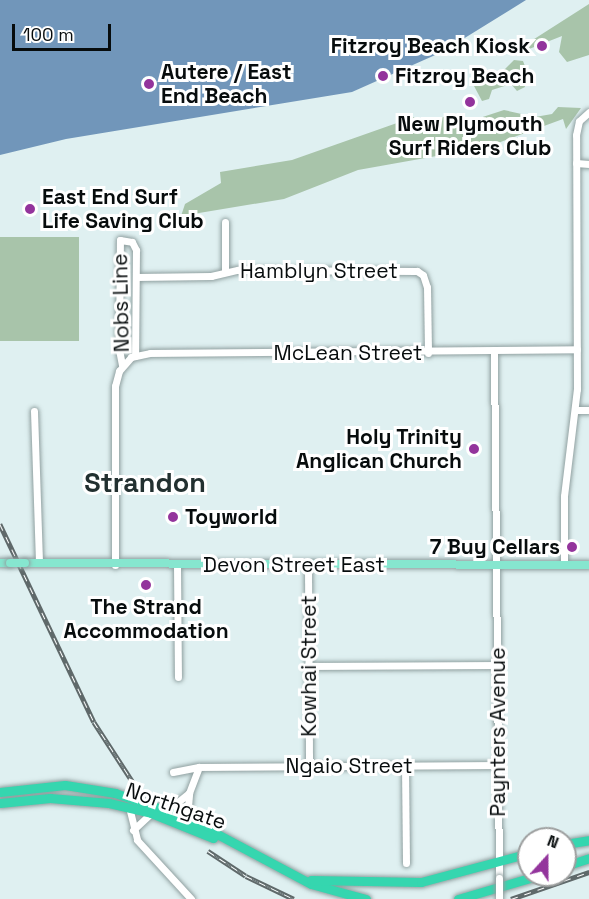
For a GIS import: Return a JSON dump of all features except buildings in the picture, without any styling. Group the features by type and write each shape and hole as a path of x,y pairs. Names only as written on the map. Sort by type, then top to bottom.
{"highway":[{"name":"Northgate","path":"0,792 38,786 82,787 168,810 187,818 232,845 292,876 366,899"},
{"name":"Northgate","path":"0,803 50,798 129,807 151,813 232,845"},
{"path":"292,876 316,881 407,883 450,877 517,856"},
{"path":"458,899 517,882"}],"main road":[{"name":"Devon Street East","path":"0,563 177,566 589,565"}],"street":[{"path":"564,565 564,496 576,410 577,128 589,112"},
{"path":"576,163 589,164"},
{"path":"225,222 225,272"},
{"name":"Nobs Line","path":"115,565 115,386 122,365 119,350 120,240 135,246 135,356"},
{"name":"Hamblyn Street","path":"136,277 190,277 225,272 417,271 423,274 428,287 428,353"},
{"name":"McLean Street","path":"135,356 577,349"},
{"name":"Paynters Avenue","path":"494,350 499,899"},
{"path":"122,365 135,356"},
{"path":"576,410 589,410"},
{"path":"34,411 39,562"},
{"path":"177,566 178,677"},
{"name":"Kowhai Street","path":"308,566 309,766"},
{"path":"309,666 498,665"},
{"name":"Ngaio Street","path":"173,772 199,767 498,765"},
{"path":"405,766 406,863"},
{"path":"187,818 189,793 199,767"},
{"path":"168,810 189,793"},
{"path":"129,807 137,840 191,899"},
{"path":"134,831 151,813"}],"green space":[{"path":"589,4 589,55 567,62 559,52 562,36 519,53 517,50"},
{"path":"514,60 523,61 528,74 523,77 525,87 517,91 511,84 492,90 489,99 482,101 474,86 502,72"},
{"path":"558,107 581,108 566,129 563,119 487,147 358,170 284,199 181,216 185,204 221,183 220,172 292,160 414,117 417,124 447,116 454,119 452,127 504,110 535,117 552,114"},
{"path":"0,237 79,237 79,341 0,341"}],"water":[{"path":"0,0 526,0 442,52 352,92 66,139 0,155"}],"railway":[{"path":"0,524 94,722 133,782"},
{"path":"208,851 246,876 294,899"},
{"path":"511,899 589,872"}],"place":[{"name":"Fitzroy Beach Kiosk","path":"542,46"},
{"name":"Fitzroy Beach","path":"383,76"},
{"name":"Autere / East End Beach","path":"149,84"},
{"name":"New Plymouth Surf Riders Club","path":"470,102"},
{"name":"East End Surf Life Saving Club","path":"30,209"},
{"name":"Holy Trinity Anglican Church","path":"474,449"},
{"name":"Toyworld","path":"173,517"},
{"name":"7 Buy Cellars","path":"572,547"},
{"name":"The Strand Accommodation","path":"146,585"}],"district":[{"name":"Strandon","path":"145,483"}]}
